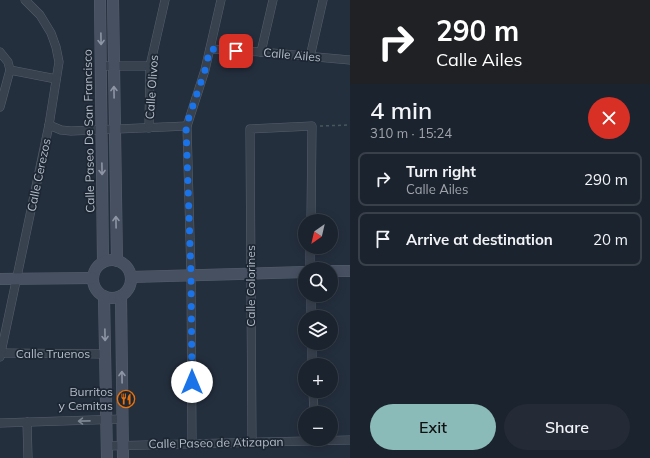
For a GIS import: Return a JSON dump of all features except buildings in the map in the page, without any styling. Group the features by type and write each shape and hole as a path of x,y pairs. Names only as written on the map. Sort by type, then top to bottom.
{"street":[{"name":"Calle Cerezos","path":"0,355 49,126 59,62 51,34 40,15 25,0"},
{"name":"Calle Paseo De San Francisco","path":"100,0 103,262"},
{"path":"113,0 117,261"},
{"name":"Calle Olivos","path":"149,128 150,66 165,0"},
{"path":"192,444 191,275 186,126 205,70 222,0"},
{"path":"261,52 273,0"},
{"path":"310,57 323,0"},
{"name":"Calle Ailes","path":"210,49 350,60"},
{"path":"0,52 8,62 10,70 0,107"},
{"path":"101,66 150,66"},
{"path":"10,70 56,79"},
{"path":"49,126 61,130 71,131 186,126"},
{"path":"311,214 312,126"},
{"name":"Calle Colorines","path":"252,442 249,132 250,129 312,126"},
{"path":"110,260 117,261 124,264 128,270 131,277 130,284 127,291 121,296 110,298 98,292 94,286 94,272 103,262 110,260"},
{"path":"338,271 350,271"},
{"path":"131,277 298,272"},
{"path":"0,279 93,278"},
{"path":"104,296 107,458"},
{"path":"121,296 123,458"},
{"name":"Calle Truenos","path":"0,355 105,354"},
{"path":"0,423 123,419"},
{"path":"27,422 28,458"},
{"name":"Calle Paseo de Atizapan","path":"338,440 350,440"},
{"name":"Calle Paseo de Atizapan","path":"106,446 298,441"}],"path":[{"path":"312,126 350,125"}],"place":[{"name":"Burritos y Cemitas","path":"126,399"}],"route":[{"path":"192,382 191,275 186,126 205,70 210,49 236,51"}]}
